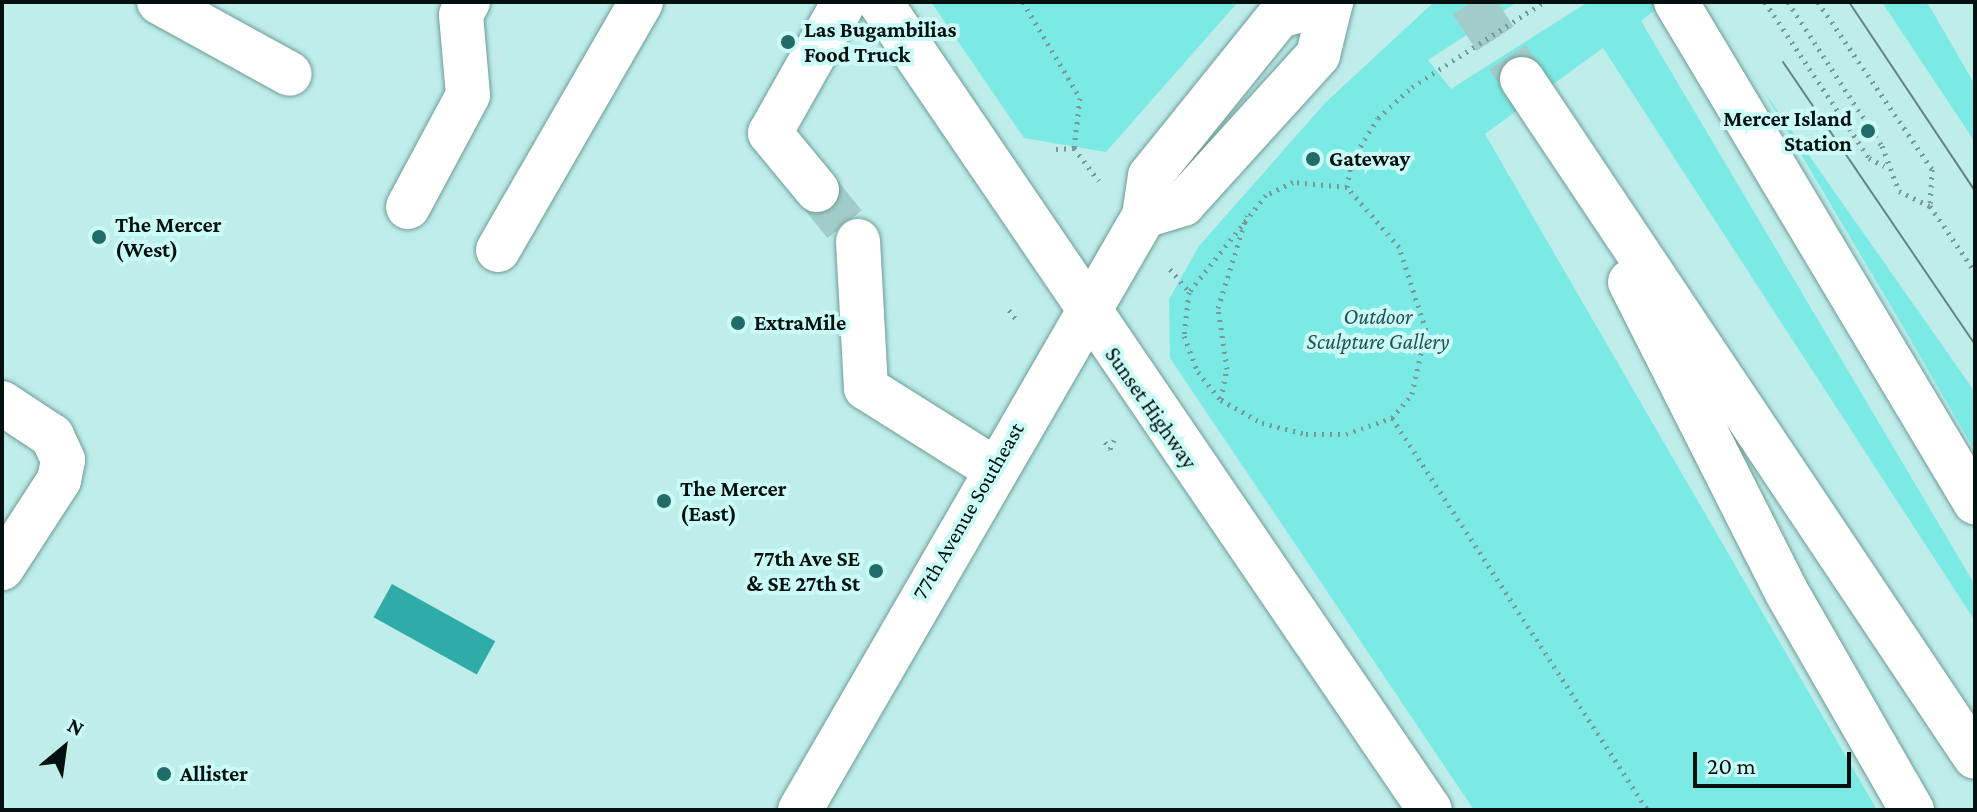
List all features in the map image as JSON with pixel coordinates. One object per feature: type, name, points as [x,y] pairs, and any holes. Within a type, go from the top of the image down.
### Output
[{"type":"main road","points":[[159,2],[290,74]]},
{"type":"main road","points":[[408,207],[468,95],[461,15],[468,2]]},
{"type":"main road","points":[[498,250],[641,2]]},
{"type":"main road","points":[[817,190],[770,133],[844,2]]},
{"type":"main road","name":"Sunset Highway","points":[[880,2],[1084,311],[1430,810]]},
{"type":"main road","name":"77th Avenue Southeast","points":[[800,810],[993,468],[1084,311],[1144,216],[1150,176],[1239,59],[1279,16],[1331,2]]},
{"type":"main road","points":[[1676,2],[1975,502]]},
{"type":"main road","points":[[1912,810],[1786,591],[1531,92],[1975,757]]},
{"type":"main road","points":[[858,241],[866,388],[993,468]]},
{"type":"main road","points":[[2,403],[52,436],[63,460],[59,480],[2,568]]},
{"type":"path","points":[[1023,2],[1080,98],[1074,148],[1079,155]]},
{"type":"path","points":[[1347,187],[1352,160],[1378,118],[1412,87],[1544,2]]},
{"type":"path","points":[[1765,2],[1869,158],[1885,166]]},
{"type":"path","points":[[1788,2],[1882,146],[1885,166],[1899,191],[1930,206],[1975,272]]},
{"type":"path","points":[[1818,2],[1932,169],[1930,206]]},
{"type":"path","points":[[1056,149],[1074,148]]},
{"type":"path","points":[[1293,182],[1347,187],[1399,247],[1426,330],[1412,394],[1392,418],[1346,434],[1306,434],[1262,423],[1221,400],[1184,336],[1189,292],[1249,211],[1293,182]]},
{"type":"path","points":[[1221,400],[1227,369],[1218,308],[1249,211]]},
{"type":"path","points":[[1178,278],[1189,292]]},
{"type":"path","points":[[1009,310],[1016,319]]},
{"type":"path","points":[[1177,341],[1184,336]]},
{"type":"path","points":[[1392,418],[1648,810]]},
{"type":"path","points":[[1105,442],[1110,449],[1114,440]]},
{"type":"green space","points":[[931,2],[1238,2],[1106,152],[1024,138]]},
{"type":"green space","name":"Outdoor Sculpture Gallery","points":[[1434,2],[1517,2],[1428,60],[1451,89],[1588,2],[1665,2],[1641,21],[1975,585],[1975,621],[1603,48],[1485,134],[1877,810],[1474,810],[1170,358],[1169,299],[1199,246],[1325,103]]},
{"type":"green space","points":[[1882,2],[1927,2],[1975,85],[1975,142]]},
{"type":"green space","points":[[1763,90],[1975,392],[1975,451],[1905,330]]},
{"type":"shaded area","points":[[392,584],[495,641],[477,674],[374,617]]},
{"type":"tunnel","points":[[1471,2],[1522,79]]},
{"type":"tunnel","points":[[817,190],[858,241]]},
{"type":"tram line","points":[[1849,2],[1975,191]]},
{"type":"tram line","points":[[1783,62],[1975,344]]},
{"type":"place","name":"Las Bugambilias Food Truck","points":[[788,42]]},
{"type":"place","name":"Mercer Island Station","points":[[1868,131]]},
{"type":"place","name":"Gateway","points":[[1313,159]]},
{"type":"place","name":"The Mercer (West)","points":[[99,237]]},
{"type":"place","name":"ExtraMile","points":[[738,323]]},
{"type":"place","name":"The Mercer (East)","points":[[664,501]]},
{"type":"place","name":"77th Ave SE & SE 27th St","points":[[876,571]]},
{"type":"place","name":"Allister","points":[[164,774]]}]
